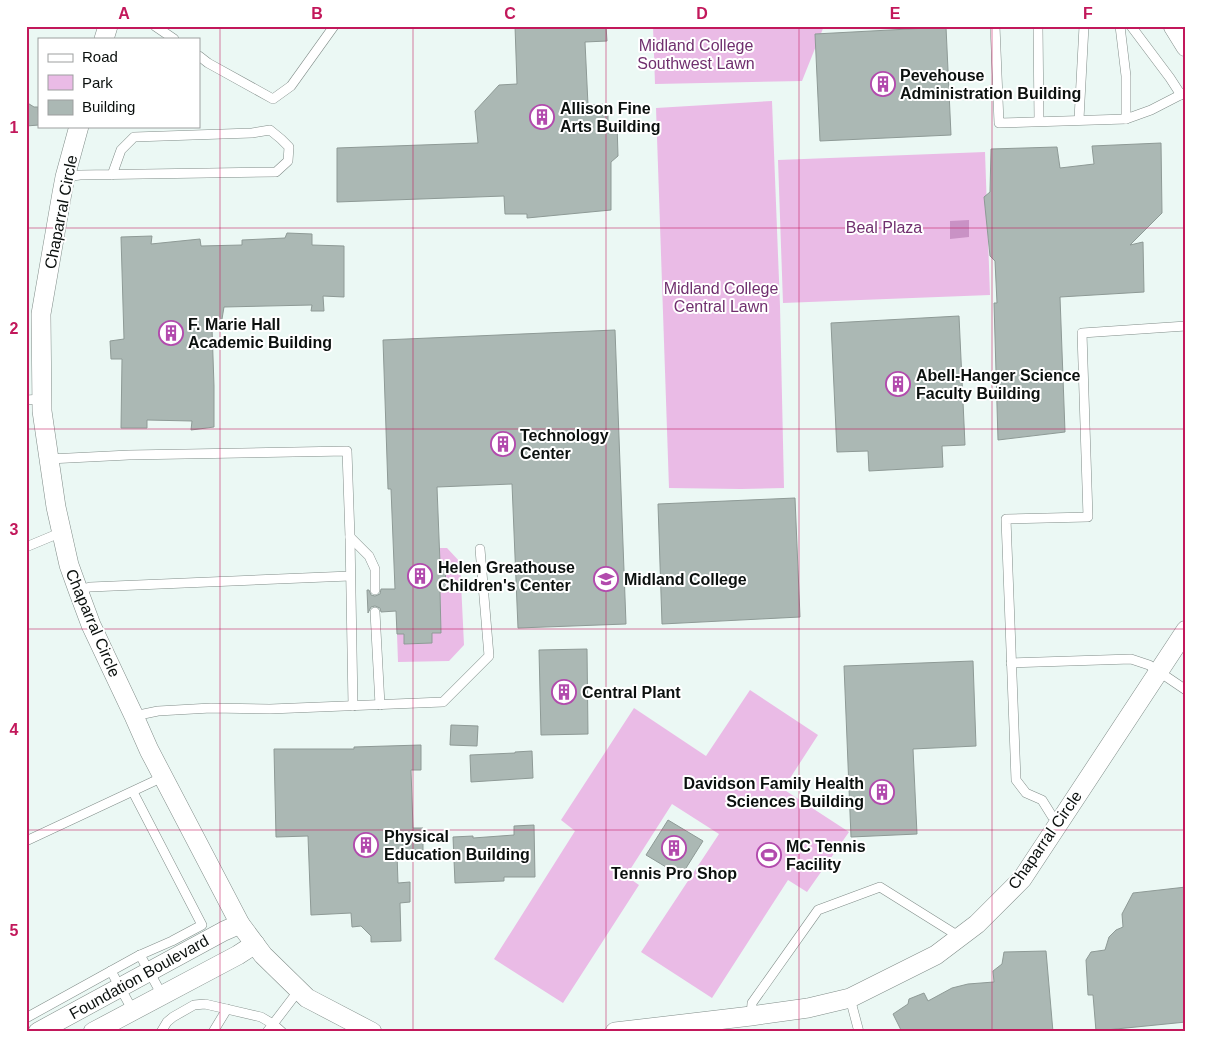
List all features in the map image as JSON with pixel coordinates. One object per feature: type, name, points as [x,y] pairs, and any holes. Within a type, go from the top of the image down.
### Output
[{"type":"street","points":[[104,38],[108,26]]},
{"type":"street","points":[[1172,26],[1186,47]]},
{"type":"street","name":"Chaparral Circle","points":[[78,128],[65,177],[41,314],[34,399],[42,411],[56,507],[69,566],[91,625],[149,750],[225,892],[240,924],[263,955],[307,998],[372,1032]]},
{"type":"street","name":"Chaparral Circle","points":[[616,1032],[808,1008],[850,998],[936,955],[978,924],[1022,879],[1186,630]]},
{"type":"street","name":"Foundation Boulevard","points":[[38,1032],[115,979],[145,963],[240,924]]},
{"type":"street","name":"Foundation Boulevard","points":[[93,1032],[238,955],[255,944]]},
{"type":"lane","points":[[155,26],[173,38]]},
{"type":"lane","points":[[200,57],[273,99],[291,86],[334,26]]},
{"type":"lane","points":[[995,26],[998,123],[1126,119],[1151,110],[1183,94],[1131,26]]},
{"type":"lane","points":[[1038,26],[1039,121]]},
{"type":"lane","points":[[1079,119],[1084,26]]},
{"type":"lane","points":[[1120,26],[1126,76],[1126,119]]},
{"type":"lane","points":[[65,177],[80,175],[112,175],[276,172],[288,161],[289,147],[270,130],[252,133],[134,137],[121,150],[112,175]]},
{"type":"lane","points":[[1060,821],[1052,816],[1042,800],[1026,794],[1016,780],[1006,520],[1088,517],[1082,333],[1186,326]]},
{"type":"lane","points":[[49,459],[128,455],[347,451],[353,706]]},
{"type":"lane","points":[[26,547],[62,532]]},
{"type":"lane","points":[[350,537],[369,556],[375,569],[375,590]]},
{"type":"lane","points":[[134,716],[158,711],[211,708],[270,709],[443,702],[489,656],[480,549]]},
{"type":"lane","points":[[78,590],[90,587],[350,576]]},
{"type":"lane","points":[[376,612],[380,704]]},
{"type":"lane","points":[[1011,663],[1131,659],[1149,666],[1186,690]]},
{"type":"lane","points":[[26,841],[163,777]]},
{"type":"lane","points":[[133,792],[202,925],[172,941],[145,963],[162,995]]},
{"type":"lane","points":[[751,1016],[752,1003],[818,910],[880,887],[960,937]]},
{"type":"lane","points":[[26,1018],[115,979],[133,1011]]},
{"type":"lane","points":[[270,1028],[299,990]]},
{"type":"lane","points":[[850,998],[859,1032]]},
{"type":"lane","points":[[161,1032],[167,1022],[173,1017],[194,1005],[205,1004],[261,1017],[270,1028],[282,1032]]},
{"type":"lane","points":[[213,1032],[227,1009]]},
{"type":"green space","name":"Midland College Southwest Lawn","points":[[653,26],[824,26],[802,81],[655,84]]},
{"type":"green space","name":"Midland College Central Lawn","points":[[772,101],[780,306],[784,488],[669,488],[656,108]]},
{"type":"green space","name":"Beal Plaza","points":[[985,152],[990,295],[783,303],[778,160]]},
{"type":"green space","points":[[439,548],[447,548],[460,562],[464,645],[449,661],[398,662],[397,634],[404,634],[405,644],[432,643],[432,633],[441,632],[440,592],[446,591],[445,562],[440,561]]},
{"type":"green space","name":"MC Tennis Facility","points":[[750,690],[818,735],[783,789],[849,832],[807,892],[788,880],[712,998],[641,952],[719,834],[672,804],[626,876],[639,885],[563,1003],[494,959],[575,831],[561,820],[634,708],[706,756]]},
{"type":"shaded area","points":[[969,220],[969,237],[950,239],[950,221]]},
{"type":"building","name":"Allison Fine Arts Building","points":[[515,26],[606,26],[607,41],[585,42],[588,105],[608,104],[608,123],[617,123],[618,156],[611,162],[611,210],[527,218],[527,214],[505,214],[504,196],[337,202],[337,148],[478,143],[475,111],[499,85],[517,84]]},
{"type":"building","name":"Pevehouse Administration Building","points":[[946,27],[951,135],[820,141],[815,34]]},
{"type":"building","points":[[26,102],[34,107],[38,107],[38,125],[26,126]]},
{"type":"building","points":[[1161,143],[1162,213],[1130,245],[1143,242],[1144,292],[1060,297],[1065,432],[998,440],[994,303],[997,303],[995,261],[990,256],[984,197],[990,192],[991,149],[1057,147],[1060,168],[1094,164],[1092,146]]},
{"type":"building","name":"F. Marie Hall Academic Building","points":[[287,233],[312,234],[312,245],[344,246],[344,297],[323,296],[324,311],[311,311],[312,305],[224,307],[221,325],[212,328],[214,427],[191,430],[192,421],[147,420],[147,428],[121,428],[122,359],[111,359],[110,341],[124,339],[121,237],[152,236],[151,244],[200,239],[201,246],[242,245],[242,240],[285,238]]},
{"type":"building","name":"Abell-Hanger Science Faculty Building","points":[[959,316],[965,445],[942,446],[943,467],[869,471],[868,451],[837,452],[831,323]]},
{"type":"building","name":"Technology Center","points":[[615,330],[626,624],[518,628],[512,484],[437,487],[440,563],[445,563],[446,591],[440,592],[441,633],[432,633],[432,643],[404,644],[404,634],[397,634],[396,611],[381,612],[380,608],[375,606],[371,607],[368,613],[367,590],[369,590],[371,595],[375,596],[380,594],[381,589],[395,589],[391,489],[388,489],[383,340]]},
{"type":"building","points":[[795,498],[800,617],[662,624],[658,504]]},
{"type":"building","name":"Central Plant","points":[[587,649],[588,734],[541,735],[539,650]]},
{"type":"building","name":"Davidson Family Health Sciences Building","points":[[973,661],[976,746],[913,749],[917,834],[851,837],[844,666]]},
{"type":"building","points":[[451,725],[478,726],[477,746],[450,745]]},
{"type":"building","name":"Physical Education Building","points":[[421,745],[421,770],[411,770],[413,828],[423,828],[423,853],[397,854],[398,883],[410,882],[410,902],[400,903],[401,941],[371,942],[371,936],[361,926],[352,927],[351,913],[311,915],[308,836],[276,837],[274,749],[354,749],[354,747]]},
{"type":"building","points":[[532,751],[533,778],[471,782],[470,755]]},
{"type":"building","name":"Tennis Pro Shop","points":[[668,820],[703,841],[681,876],[646,855]]},
{"type":"building","points":[[534,825],[535,877],[504,877],[504,881],[455,883],[453,837],[473,836],[473,838],[514,835],[514,826]]},
{"type":"building","points":[[1186,887],[1186,1022],[1096,1031],[1093,995],[1088,995],[1086,960],[1091,952],[1105,950],[1109,937],[1116,930],[1123,927],[1122,914],[1133,893]]},
{"type":"building","points":[[1046,951],[1053,1032],[902,1032],[893,1014],[908,1004],[909,999],[924,993],[928,1001],[952,988],[968,984],[994,982],[993,971],[1002,964],[1004,952]]},
{"type":"place","name":"Pevehouse Administration Building","points":[[883,84]]},
{"type":"place","name":"Allison Fine Arts Building","points":[[542,117]]},
{"type":"place","name":"F. Marie Hall Academic Building","points":[[171,333]]},
{"type":"place","name":"Abell-Hanger Science Faculty Building","points":[[898,384]]},
{"type":"place","name":"Technology Center","points":[[503,444]]},
{"type":"place","name":"Helen Greathouse Children's Center","points":[[420,576]]},
{"type":"place","name":"Midland College","points":[[606,579]]},
{"type":"place","name":"Central Plant","points":[[564,692]]},
{"type":"place","name":"Davidson Family Health Sciences Building","points":[[882,792]]},
{"type":"place","name":"Physical Education Building","points":[[366,845]]},
{"type":"place","name":"Tennis Pro Shop","points":[[674,848]]},
{"type":"place","name":"MC Tennis Facility","points":[[769,855]]}]
